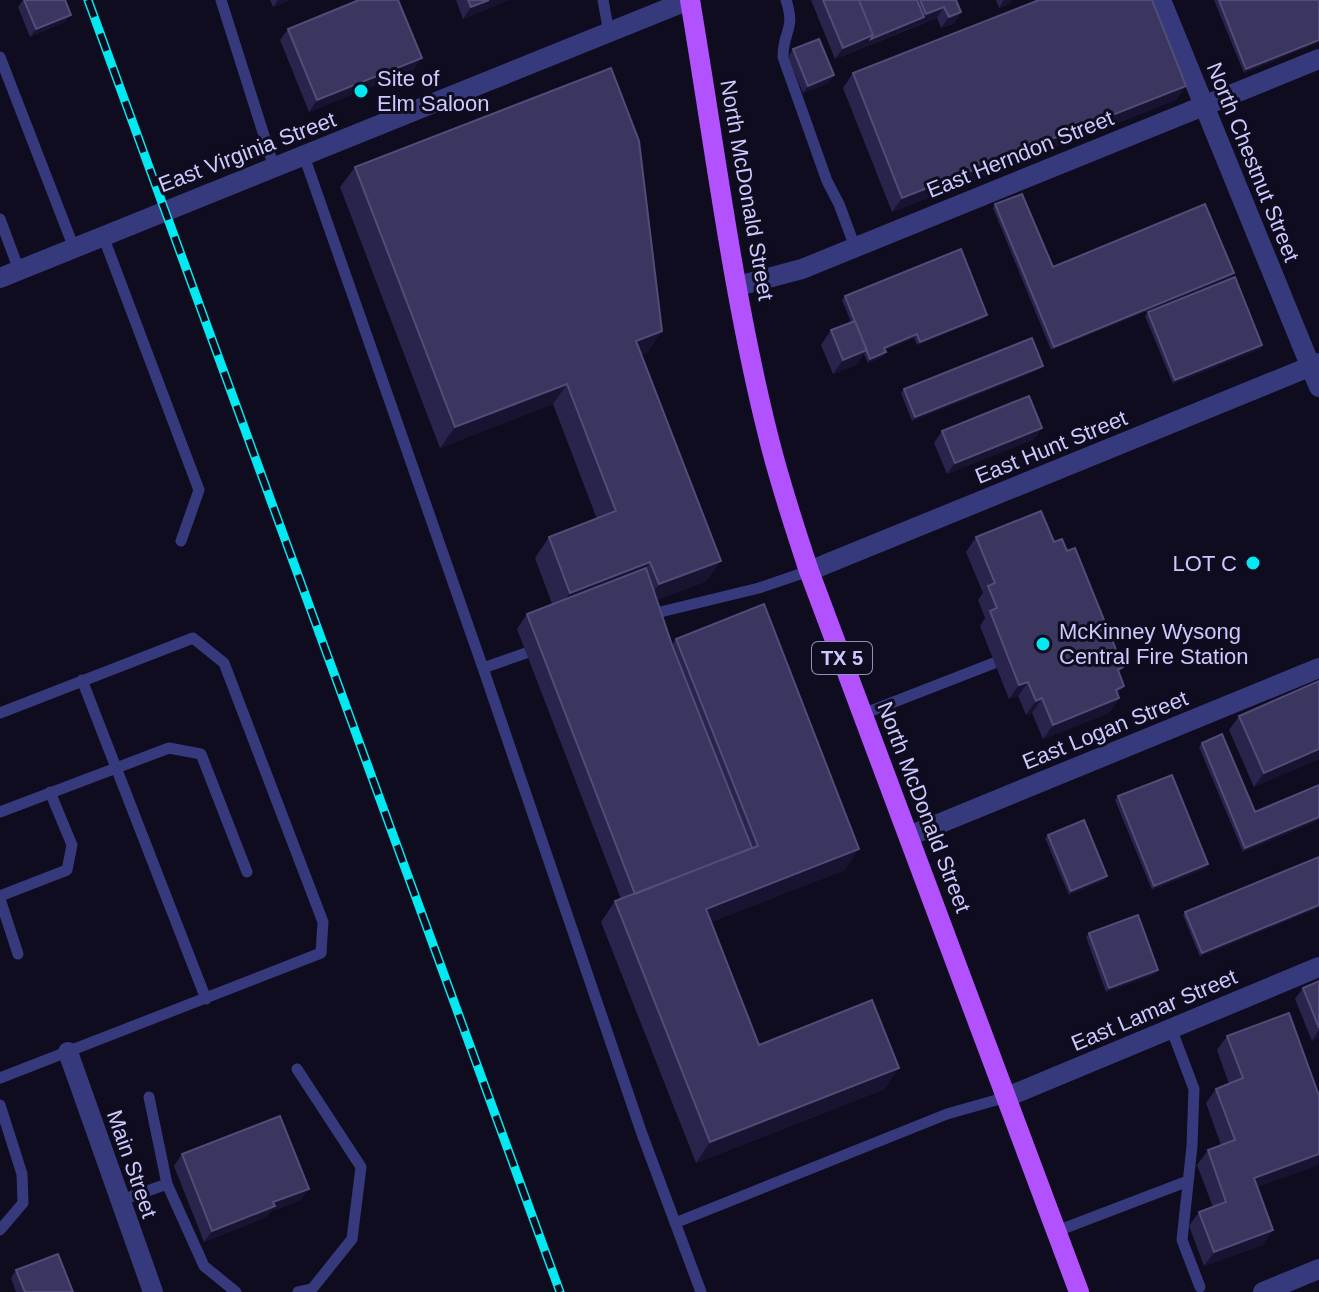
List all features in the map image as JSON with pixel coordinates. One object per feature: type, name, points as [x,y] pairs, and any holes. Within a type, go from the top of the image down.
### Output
[{"type":"main road","name":"North McDonald Street","points":[[690,0],[738,286],[770,441],[809,571],[1079,1292]]},
{"type":"street","name":"East Virginia Street","points":[[10,274],[690,0]]},
{"type":"street","name":"North Chestnut Street","points":[[1161,0],[1203,106],[1315,365],[1319,387]]},
{"type":"street","name":"East Herndon Street","points":[[738,286],[785,275],[1319,59]]},
{"type":"street","name":"East Hunt Street","points":[[809,571],[1315,365]]},
{"type":"street","name":"East Logan Street","points":[[909,836],[1319,668]]},
{"type":"street","name":"East Lamar Street","points":[[1007,1097],[1319,967]]},
{"type":"street","name":"Main Street","points":[[68,1052],[153,1292]]},
{"type":"street","points":[[1263,1292],[1319,1269]]},
{"type":"lane","points":[[221,0],[274,167]]},
{"type":"lane","points":[[603,0],[609,33]]},
{"type":"lane","points":[[786,0],[792,18],[783,44],[783,57],[827,181],[855,247]]},
{"type":"lane","points":[[0,57],[74,248]]},
{"type":"lane","points":[[304,156],[701,1292]]},
{"type":"lane","points":[[0,219],[10,274]]},
{"type":"lane","points":[[103,236],[199,490],[181,541]]},
{"type":"lane","points":[[648,615],[759,588],[809,571]]},
{"type":"lane","points":[[0,713],[193,638],[224,663],[323,922],[321,953],[0,1078]]},
{"type":"lane","points":[[483,668],[526,653]]},
{"type":"lane","points":[[863,714],[994,663]]},
{"type":"lane","points":[[82,680],[206,999]]},
{"type":"lane","points":[[0,812],[169,748],[201,754],[247,872]]},
{"type":"lane","points":[[18,954],[0,898],[67,870],[72,845],[50,792]]},
{"type":"lane","points":[[1171,1028],[1194,1089],[1192,1146],[1182,1240],[1200,1287]]},
{"type":"lane","points":[[297,1069],[361,1167],[352,1239],[312,1289],[298,1292]]},
{"type":"lane","points":[[149,1097],[167,1184],[204,1266],[236,1292]]},
{"type":"lane","points":[[675,1223],[947,1114],[1007,1097]]},
{"type":"lane","points":[[0,1105],[22,1174],[23,1203],[0,1230]]},
{"type":"lane","points":[[1057,1231],[1188,1181]]},
{"type":"lane","points":[[119,1201],[167,1184]]},
{"type":"building","points":[[24,0],[65,0],[71,15],[36,29]]},
{"type":"building","points":[[359,0],[398,0],[422,58],[317,100],[288,29]]},
{"type":"building","points":[[468,0],[489,0],[471,7]]},
{"type":"building","points":[[823,0],[859,0],[873,35],[843,48]]},
{"type":"building","points":[[859,0],[917,0],[924,17],[871,39],[873,35]]},
{"type":"building","points":[[920,0],[956,0],[961,12],[949,17],[944,7],[926,14]]},
{"type":"building","points":[[1039,0],[1152,0],[1186,86],[902,198],[853,73]]},
{"type":"building","points":[[1219,0],[1319,0],[1319,40],[1246,69]]},
{"type":"building","points":[[819,39],[834,75],[808,86],[793,49]]},
{"type":"building","points":[[611,68],[639,141],[662,331],[636,341],[721,561],[659,584],[650,562],[570,593],[549,537],[616,511],[567,384],[455,427],[355,167]]},
{"type":"building","points":[[1022,194],[1053,267],[1205,204],[1234,273],[1054,347],[995,204]]},
{"type":"building","points":[[961,249],[987,315],[920,342],[917,334],[884,348],[886,352],[870,359],[845,296]]},
{"type":"building","points":[[1235,277],[1262,345],[1175,380],[1148,312]]},
{"type":"building","points":[[855,321],[867,350],[843,360],[831,330]]},
{"type":"building","points":[[1032,338],[1043,366],[915,417],[904,389]]},
{"type":"building","points":[[1029,396],[1042,428],[955,463],[942,431]]},
{"type":"building","name":"McKinney Wysong Central Fire Station","points":[[1041,511],[1054,542],[1062,539],[1067,551],[1075,548],[1123,667],[1118,670],[1124,686],[1116,690],[1119,698],[1053,725],[1042,698],[1036,701],[1028,682],[1019,685],[990,611],[997,608],[988,586],[995,583],[976,537]]},
{"type":"building","points":[[646,568],[672,645],[752,848],[635,894],[527,614]]},
{"type":"building","points":[[764,604],[859,849],[706,909],[759,1045],[872,1000],[899,1068],[710,1142],[615,901],[758,846],[676,639]]},
{"type":"building","points":[[1319,681],[1319,749],[1264,773],[1239,716]]},
{"type":"building","points":[[1222,734],[1255,812],[1319,785],[1319,817],[1245,848],[1202,743]]},
{"type":"building","points":[[1172,775],[1208,864],[1154,886],[1118,796]]},
{"type":"building","points":[[1084,820],[1107,876],[1071,891],[1048,835]]},
{"type":"building","points":[[1319,857],[1319,905],[1202,953],[1185,912]]},
{"type":"building","points":[[1138,915],[1158,970],[1109,988],[1089,933]]},
{"type":"building","points":[[1319,981],[1319,1028],[1303,988]]},
{"type":"building","points":[[1289,1013],[1319,1096],[1319,1154],[1254,1178],[1273,1230],[1214,1252],[1199,1212],[1226,1202],[1208,1150],[1235,1140],[1216,1089],[1243,1078],[1227,1036]]},
{"type":"building","points":[[280,1116],[309,1189],[212,1231],[182,1154]]},
{"type":"building","points":[[58,1254],[73,1292],[25,1292],[16,1270]]},
{"type":"railway","points":[[88,0],[560,1292]]},
{"type":"place","name":"Site of Elm Saloon","points":[[361,91]]},
{"type":"place","name":"LOT C","points":[[1253,563]]},
{"type":"place","name":"McKinney Wysong Central Fire Station","points":[[1043,644]]}]
